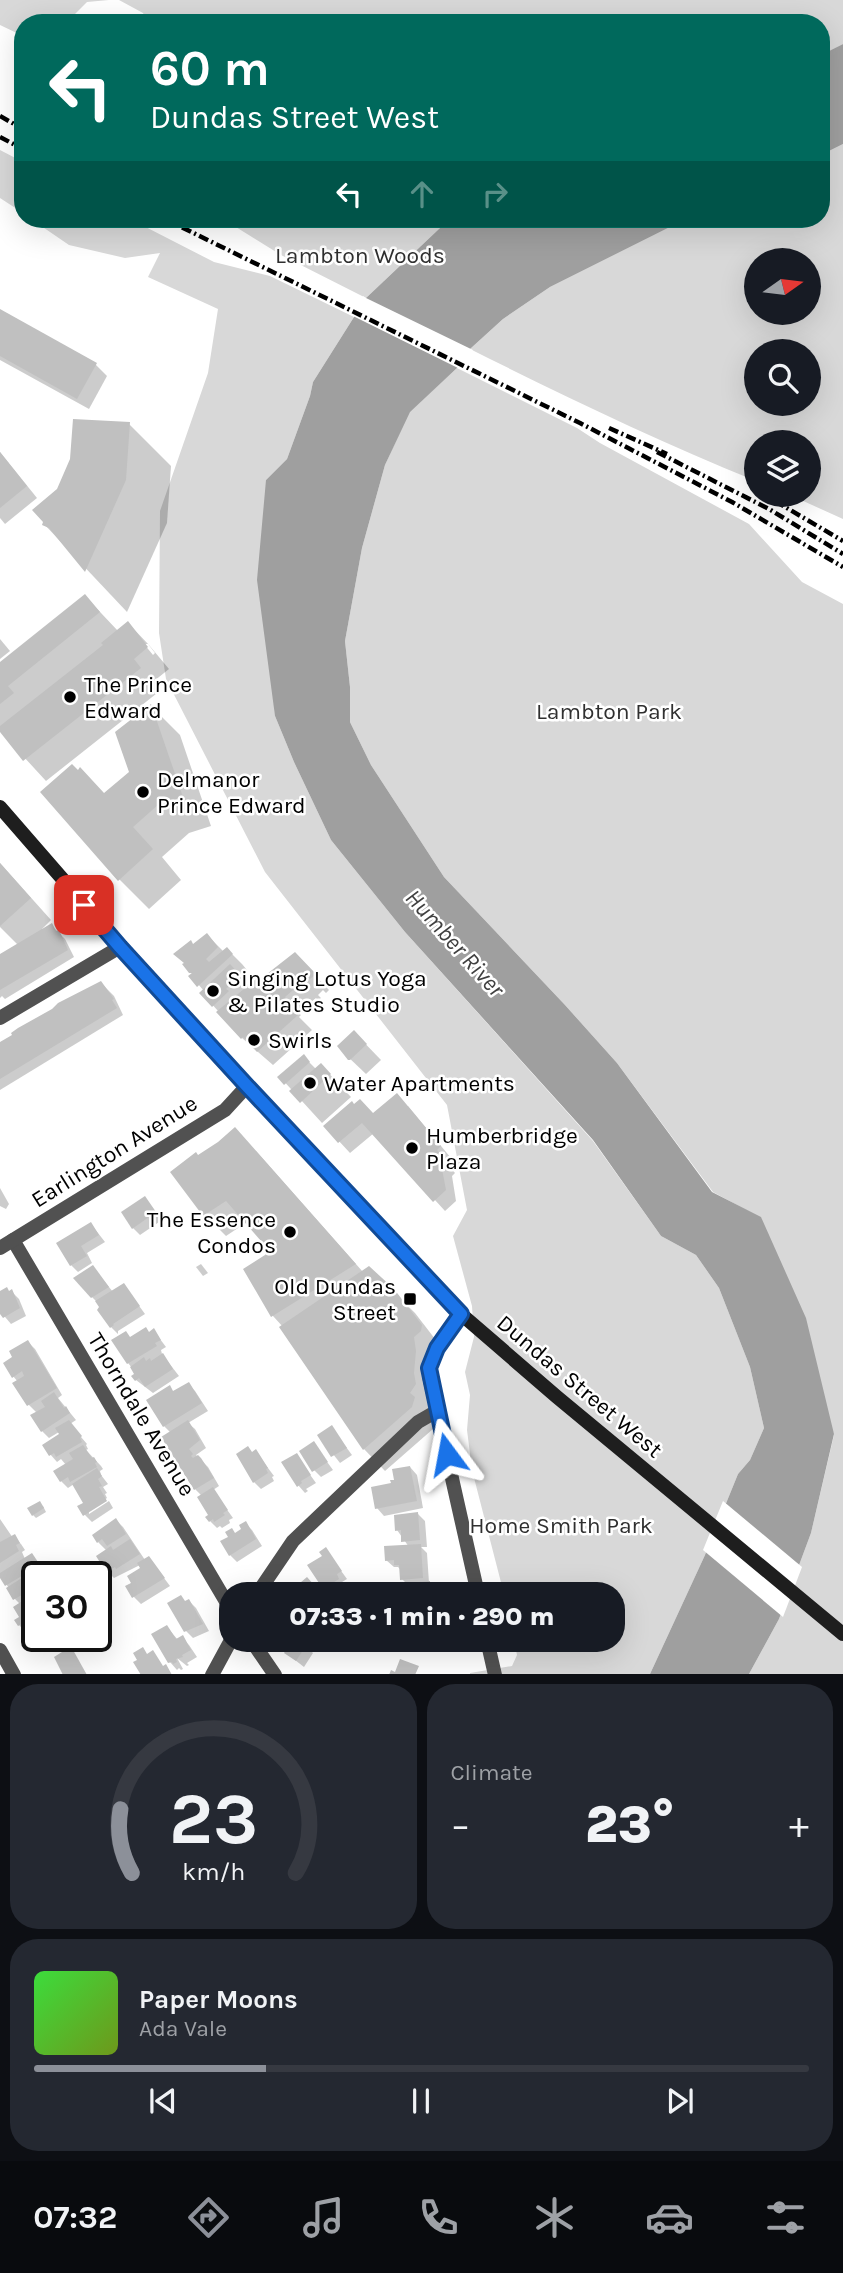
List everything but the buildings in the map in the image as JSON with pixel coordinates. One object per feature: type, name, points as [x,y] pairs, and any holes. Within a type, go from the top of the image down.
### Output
[{"type":"main road","name":"Dundas Street West","points":[[0,807],[120,947],[461,1314],[843,1634]]},
{"type":"street","points":[[0,1018],[120,947]]},
{"type":"street","name":"Earlington Avenue","points":[[6,1244],[225,1110],[247,1086]]},
{"type":"street","name":"Thorndale Avenue","points":[[6,1244],[219,1590]]},
{"type":"street","points":[[461,1314],[437,1348],[429,1368],[475,1582]]},
{"type":"street","points":[[265,1582],[293,1541],[418,1422],[437,1411]]},
{"type":"street","points":[[0,1652],[14,1674]]},
{"type":"street","points":[[213,1674],[224,1652]]},
{"type":"street","points":[[259,1652],[274,1674]]},
{"type":"street","points":[[490,1652],[495,1674]]},
{"type":"green space","points":[[0,0],[109,0],[87,2],[75,14],[14,14],[14,32],[0,25]]},
{"type":"green space","points":[[119,0],[843,0],[843,44],[830,50],[830,14],[143,13]]},
{"type":"green space","points":[[843,144],[843,519],[816,507],[821,507],[821,430],[744,430],[744,476],[612,418],[470,349],[503,319],[550,287],[668,228],[830,228],[830,150]]},
{"type":"green space","points":[[0,150],[14,157],[14,207],[0,198]]},
{"type":"green space","name":"Home Smith Park","points":[[44,228],[148,228],[214,262],[270,276],[354,317],[313,382],[287,459],[266,480],[275,716],[331,840],[405,932],[593,1141],[661,1236],[696,1255],[719,1288],[750,1367],[764,1428],[750,1460],[738,1474],[705,1555],[650,1674],[470,1674],[512,1666],[516,1652],[625,1652],[625,1582],[501,1582],[472,1470],[467,1430],[470,1395],[465,1372],[474,1337],[472,1306],[453,1236],[467,1210],[447,1105],[265,872],[166,679],[159,633],[160,511],[208,373],[218,309],[148,277],[160,253],[125,258],[69,245]]},
{"type":"green space","name":"Lambton Woods","points":[[238,228],[440,228],[366,298],[281,255]]},
{"type":"green space","name":"Lambton Park","points":[[457,368],[577,428],[749,524],[802,582],[843,604],[843,1674],[749,1674],[779,1619],[811,1533],[834,1435],[761,1218],[713,1192],[617,1063],[444,877],[371,765],[350,722],[350,687],[345,641],[362,548],[385,465],[409,412]]},
{"type":"water","points":[[843,44],[843,144],[830,150],[830,50]]},
{"type":"water","name":"Humber River","points":[[440,228],[668,228],[550,287],[503,319],[470,349],[457,368],[410,412],[385,465],[362,548],[345,641],[350,687],[350,722],[371,765],[444,877],[617,1063],[712,1192],[761,1217],[806,1318],[834,1434],[811,1533],[779,1619],[749,1674],[650,1674],[705,1555],[738,1474],[750,1460],[764,1428],[750,1367],[719,1288],[696,1255],[661,1236],[593,1140],[405,932],[331,840],[275,716],[257,580],[266,480],[287,459],[313,382],[366,298]]},
{"type":"pier","points":[[363,296],[473,350],[460,369],[351,315]]},
{"type":"pier","points":[[723,1501],[802,1567],[783,1617],[703,1550]]},
{"type":"railway","points":[[0,116],[14,124]]},
{"type":"railway","points":[[0,137],[14,144]]},
{"type":"railway","points":[[183,228],[580,423],[732,502],[843,567]]},
{"type":"railway","points":[[609,428],[667,454]]},
{"type":"railway","points":[[657,452],[769,509],[843,554]]},
{"type":"railway","points":[[785,507],[843,541]]},
{"type":"place","name":"The Prince Edward","points":[[70,697]]},
{"type":"place","name":"Delmanor Prince Edward","points":[[143,792]]},
{"type":"place","name":"Singing Lotus Yoga & Pilates Studio","points":[[213,991]]},
{"type":"place","name":"Swirls","points":[[254,1040]]},
{"type":"place","name":"Water Apartments","points":[[310,1083]]},
{"type":"place","name":"Humberbridge Plaza","points":[[412,1148]]},
{"type":"place","name":"The Essence Condos","points":[[290,1232]]},
{"type":"place","name":"Old Dundas Street","points":[[410,1299]]},
{"type":"route","points":[[84,905],[247,1086],[461,1314],[437,1348],[429,1368],[447,1454]]}]
